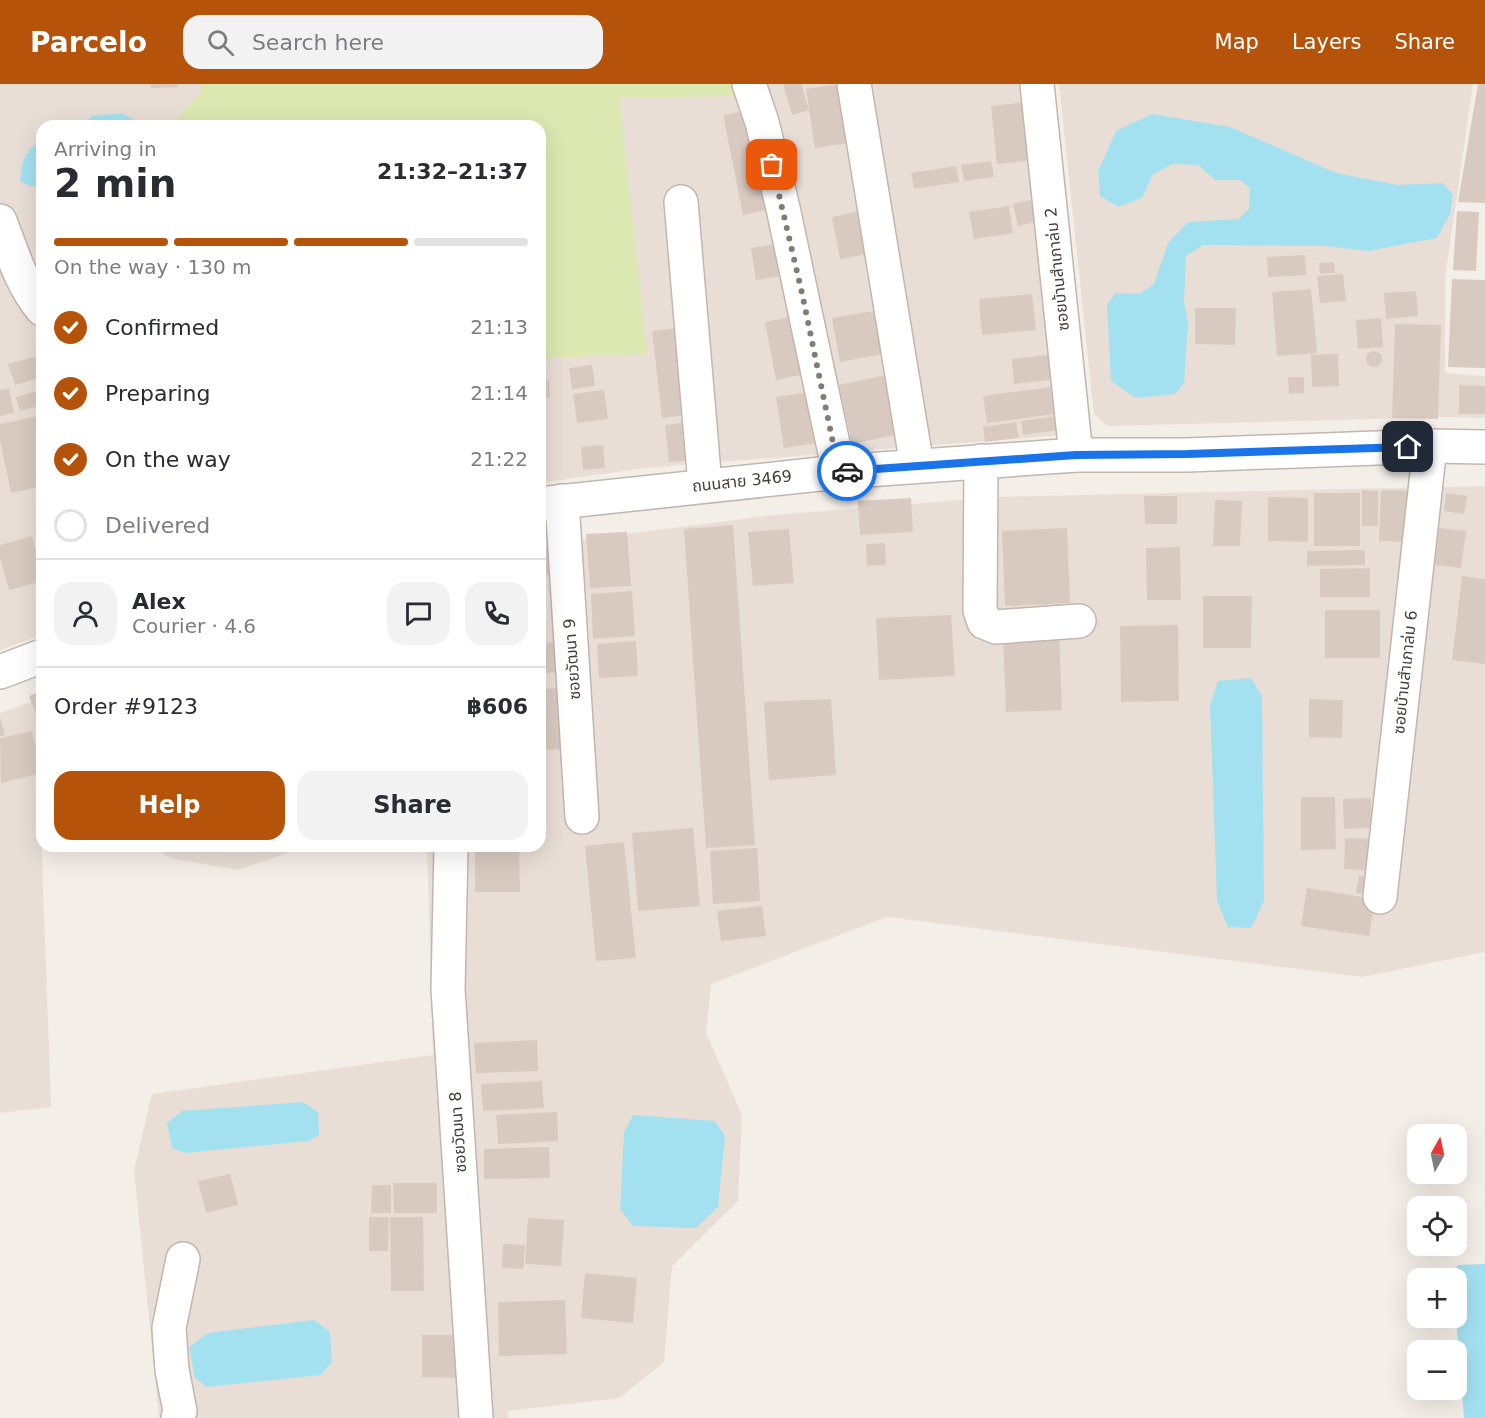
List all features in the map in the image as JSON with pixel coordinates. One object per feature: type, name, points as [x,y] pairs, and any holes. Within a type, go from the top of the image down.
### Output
[{"type":"street","points":[[749,84],[762,122],[783,208],[839,472]]},
{"type":"street","points":[[854,84],[916,466]]},
{"type":"street","name":"ซอยบ้านสำเภาล่ม 2","points":[[1037,84],[1076,455]]},
{"type":"street","points":[[681,202],[705,485]]},
{"type":"street","points":[[0,221],[19,271],[36,302]]},
{"type":"street","name":"ถนนสาย 3469","points":[[551,503],[839,472],[1076,455],[1187,454],[1430,446],[1485,447]]},
{"type":"street","name":"ซอยบ้านสำเภาล่ม 6","points":[[1380,897],[1430,446]]},
{"type":"street","points":[[981,461],[980,610],[984,622],[996,627],[1079,621]]},
{"type":"street","name":"ซอยวัฒนา 9","points":[[551,503],[582,817]]},
{"type":"street","points":[[0,672],[36,658]]},
{"type":"street","name":"ซอยวัฒนา 8","points":[[451,852],[448,989],[476,1418]]},
{"type":"street","points":[[178,1418],[180,1411],[172,1370],[169,1328],[183,1259]]},
{"type":"shaded area","points":[[0,84],[1032,84],[1064,435],[644,468],[546,482],[546,120],[36,120],[36,637],[0,650]]},
{"type":"shaded area","points":[[1059,84],[1473,84],[1445,278],[1445,373],[1485,376],[1485,418],[1107,426],[1094,414]]},
{"type":"shaded area","points":[[1485,486],[1485,952],[1362,977],[887,917],[711,984],[706,1033],[742,1115],[738,1201],[672,1266],[664,1362],[619,1398],[508,1411],[508,1418],[159,1418],[134,1170],[152,1094],[433,1055],[427,852],[546,852],[546,544],[774,515],[999,497]]},
{"type":"shaded area","points":[[36,700],[36,852],[42,852],[51,1107],[0,1113],[0,713]]},
{"type":"shaded area","points":[[160,852],[290,852],[238,870],[170,858]]},
{"type":"green space","points":[[201,84],[738,84],[742,96],[619,98],[647,354],[546,358],[546,120],[175,120],[201,92]]},
{"type":"water","points":[[121,113],[135,120],[88,120],[93,116]]},
{"type":"water","points":[[1152,114],[1230,127],[1336,173],[1398,185],[1443,183],[1453,195],[1450,214],[1437,238],[1368,251],[1326,246],[1203,245],[1186,256],[1184,300],[1188,324],[1184,383],[1175,394],[1136,398],[1111,381],[1107,305],[1115,293],[1139,294],[1154,284],[1168,243],[1188,222],[1238,219],[1249,209],[1250,188],[1240,180],[1215,180],[1198,165],[1173,164],[1153,174],[1142,198],[1118,207],[1100,196],[1098,171],[1116,131]]},
{"type":"water","points":[[36,144],[36,186],[20,181],[23,163]]},
{"type":"water","points":[[1251,678],[1262,696],[1264,901],[1251,928],[1228,927],[1217,901],[1210,705],[1218,681]]},
{"type":"water","points":[[303,1102],[318,1112],[319,1135],[308,1141],[185,1153],[172,1148],[167,1123],[182,1111]]},
{"type":"water","points":[[633,1115],[715,1121],[725,1136],[718,1207],[696,1228],[633,1226],[620,1209],[624,1133]]},
{"type":"water","points":[[1485,1264],[1485,1418],[1464,1418],[1463,1400],[1467,1400],[1467,1340],[1458,1340],[1457,1328],[1467,1328],[1467,1268],[1456,1268],[1458,1265]]},
{"type":"water","points":[[314,1320],[330,1332],[332,1362],[321,1375],[207,1387],[195,1378],[189,1347],[208,1333]]},
{"type":"building","points":[[150,84],[178,84],[178,87],[151,88]]},
{"type":"building","points":[[783,84],[801,84],[809,110],[792,115]]},
{"type":"building","points":[[841,84],[855,142],[815,148],[806,89]]},
{"type":"building","points":[[1478,84],[1485,84],[1485,203],[1458,202]]},
{"type":"building","points":[[1027,102],[1034,160],[997,164],[991,106]]},
{"type":"building","points":[[751,110],[772,209],[743,215],[723,115]]},
{"type":"building","points":[[991,161],[994,177],[964,181],[961,165]]},
{"type":"building","points":[[956,166],[959,182],[914,189],[911,173]]},
{"type":"building","points":[[1031,200],[1035,222],[1018,226],[1013,204]]},
{"type":"building","points":[[1009,206],[1013,233],[974,239],[969,212]]},
{"type":"building","points":[[864,210],[873,253],[840,259],[832,217]]},
{"type":"building","points":[[1457,211],[1479,212],[1476,271],[1453,270]]},
{"type":"building","points":[[782,243],[788,275],[756,280],[751,248]]},
{"type":"building","points":[[1305,255],[1306,275],[1268,277],[1267,257]]},
{"type":"building","points":[[1334,262],[1335,273],[1320,274],[1319,263]]},
{"type":"building","points":[[1343,274],[1346,301],[1320,303],[1317,276]]},
{"type":"building","points":[[1452,279],[1485,280],[1485,368],[1448,367]]},
{"type":"building","points":[[1311,289],[1317,353],[1277,356],[1272,292]]},
{"type":"building","points":[[1416,291],[1418,316],[1386,319],[1384,293]]},
{"type":"building","points":[[1032,294],[1036,330],[982,335],[979,299]]},
{"type":"building","points":[[1195,308],[1236,308],[1235,345],[1195,344]]},
{"type":"building","points":[[880,310],[888,353],[840,362],[832,318]]},
{"type":"building","points":[[800,315],[811,373],[776,380],[765,322]]},
{"type":"building","points":[[1381,318],[1383,347],[1358,349],[1356,320]]},
{"type":"building","points":[[1395,324],[1441,325],[1438,419],[1392,418]]},
{"type":"building","points":[[685,327],[696,414],[662,418],[652,331]]},
{"type":"building","points":[[1374,351],[1382,359],[1374,367],[1366,359]]},
{"type":"building","points":[[1338,354],[1339,386],[1312,387],[1311,355]]},
{"type":"building","points":[[1048,355],[1051,380],[1014,384],[1012,359]]},
{"type":"building","points":[[36,357],[36,379],[15,385],[8,364]]},
{"type":"building","points":[[592,365],[595,386],[572,389],[569,368]]},
{"type":"building","points":[[892,374],[904,433],[852,444],[839,385]]},
{"type":"building","points":[[1288,377],[1304,377],[1304,393],[1289,394]]},
{"type":"building","points":[[546,380],[549,380],[550,398],[546,398]]},
{"type":"building","points":[[1459,385],[1485,386],[1485,414],[1459,414]]},
{"type":"building","points":[[1051,387],[1055,414],[987,423],[983,396]]},
{"type":"building","points":[[9,388],[14,413],[0,416],[0,390]]},
{"type":"building","points":[[604,390],[608,419],[577,423],[573,394]]},
{"type":"building","points":[[815,391],[823,442],[784,448],[776,397]]},
{"type":"building","points":[[36,392],[36,407],[20,411],[16,397]]},
{"type":"building","points":[[36,416],[36,487],[11,493],[0,440],[0,424]]},
{"type":"building","points":[[1056,416],[1058,430],[1023,435],[1021,421]]},
{"type":"building","points":[[696,421],[701,459],[669,462],[665,425]]},
{"type":"building","points":[[1016,422],[1019,438],[985,442],[983,427]]},
{"type":"building","points":[[603,445],[605,468],[583,470],[581,447]]},
{"type":"building","points":[[1362,490],[1378,491],[1378,526],[1362,526]]},
{"type":"building","points":[[1381,490],[1415,491],[1413,542],[1379,541]]},
{"type":"building","points":[[1314,493],[1360,493],[1360,546],[1314,546]]},
{"type":"building","points":[[1446,493],[1467,496],[1464,514],[1444,511]]},
{"type":"building","points":[[1144,496],[1177,496],[1177,524],[1145,524]]},
{"type":"building","points":[[1268,497],[1308,498],[1308,542],[1268,541]]},
{"type":"building","points":[[911,498],[913,532],[860,535],[858,501]]},
{"type":"building","points":[[1215,500],[1242,501],[1240,546],[1213,546]]},
{"type":"building","points":[[733,525],[755,845],[706,848],[684,529]]},
{"type":"building","points":[[1067,528],[1070,603],[1005,606],[1002,531]]},
{"type":"building","points":[[1439,528],[1466,531],[1461,568],[1435,565]]},
{"type":"building","points":[[789,529],[794,583],[753,586],[748,532]]},
{"type":"building","points":[[627,532],[631,586],[590,588],[586,534]]},
{"type":"building","points":[[32,536],[36,551],[36,583],[9,590],[0,558],[0,545]]},
{"type":"building","points":[[885,543],[886,565],[867,566],[866,544]]},
{"type":"building","points":[[564,545],[565,574],[546,575],[546,546]]},
{"type":"building","points":[[1180,547],[1181,600],[1147,600],[1146,548]]},
{"type":"building","points":[[1365,550],[1365,565],[1307,566],[1307,551]]},
{"type":"building","points":[[1370,568],[1370,597],[1320,597],[1320,569]]},
{"type":"building","points":[[1462,576],[1485,579],[1485,664],[1452,660]]},
{"type":"building","points":[[632,591],[635,636],[593,639],[591,594]]},
{"type":"building","points":[[1203,596],[1252,596],[1251,648],[1203,648]]},
{"type":"building","points":[[1325,610],[1380,610],[1380,658],[1325,658]]},
{"type":"building","points":[[951,615],[955,676],[879,680],[876,618]]},
{"type":"building","points":[[1178,625],[1179,701],[1121,702],[1120,626]]},
{"type":"building","points":[[1059,633],[1062,710],[1006,712],[1003,636]]},
{"type":"building","points":[[636,641],[638,676],[599,678],[597,644]]},
{"type":"building","points":[[569,642],[571,672],[546,673],[546,643]]},
{"type":"building","points":[[572,688],[575,749],[546,750],[546,689]]},
{"type":"building","points":[[36,693],[36,712],[35,712],[29,696]]},
{"type":"building","points":[[831,699],[836,775],[769,780],[764,702]]},
{"type":"building","points":[[1309,699],[1343,700],[1342,738],[1309,737]]},
{"type":"building","points":[[0,718],[5,735],[0,736]]},
{"type":"building","points":[[32,731],[36,748],[36,774],[1,783],[0,738]]},
{"type":"building","points":[[1301,797],[1335,797],[1336,849],[1301,850]]},
{"type":"building","points":[[1371,798],[1372,828],[1344,829],[1343,799]]},
{"type":"building","points":[[693,828],[700,906],[638,911],[632,833]]},
{"type":"building","points":[[1345,838],[1379,839],[1377,871],[1344,869]]},
{"type":"building","points":[[624,842],[636,958],[596,961],[585,846]]},
{"type":"building","points":[[757,848],[760,901],[713,904],[710,851]]},
{"type":"building","points":[[475,852],[519,852],[520,892],[475,892]]},
{"type":"building","points":[[1359,876],[1377,879],[1374,895],[1356,893]]},
{"type":"building","points":[[1307,888],[1375,899],[1369,936],[1301,926]]},
{"type":"building","points":[[762,906],[766,936],[721,941],[717,911]]},
{"type":"building","points":[[537,1040],[538,1071],[476,1073],[474,1043]]},
{"type":"building","points":[[542,1081],[544,1108],[483,1111],[481,1084]]},
{"type":"building","points":[[557,1112],[558,1141],[498,1144],[496,1115]]},
{"type":"building","points":[[549,1147],[550,1178],[484,1179],[484,1149]]},
{"type":"building","points":[[230,1174],[238,1205],[206,1213],[198,1181]]},
{"type":"building","points":[[393,1183],[437,1183],[437,1213],[394,1213]]},
{"type":"building","points":[[372,1185],[391,1185],[391,1213],[371,1213]]},
{"type":"building","points":[[369,1217],[389,1217],[388,1251],[369,1251]]},
{"type":"building","points":[[390,1217],[423,1217],[424,1291],[391,1291]]},
{"type":"building","points":[[528,1218],[564,1220],[561,1266],[525,1264]]},
{"type":"building","points":[[503,1244],[525,1245],[523,1269],[502,1268]]},
{"type":"building","points":[[585,1273],[637,1278],[633,1323],[581,1318]]},
{"type":"building","points":[[565,1300],[567,1354],[499,1356],[498,1302]]},
{"type":"building","points":[[422,1335],[467,1335],[467,1378],[422,1377]]},
{"type":"way so far","points":[[772,165],[802,293],[839,472],[847,471]]},
{"type":"route","points":[[847,471],[1076,455],[1408,447]]}]
